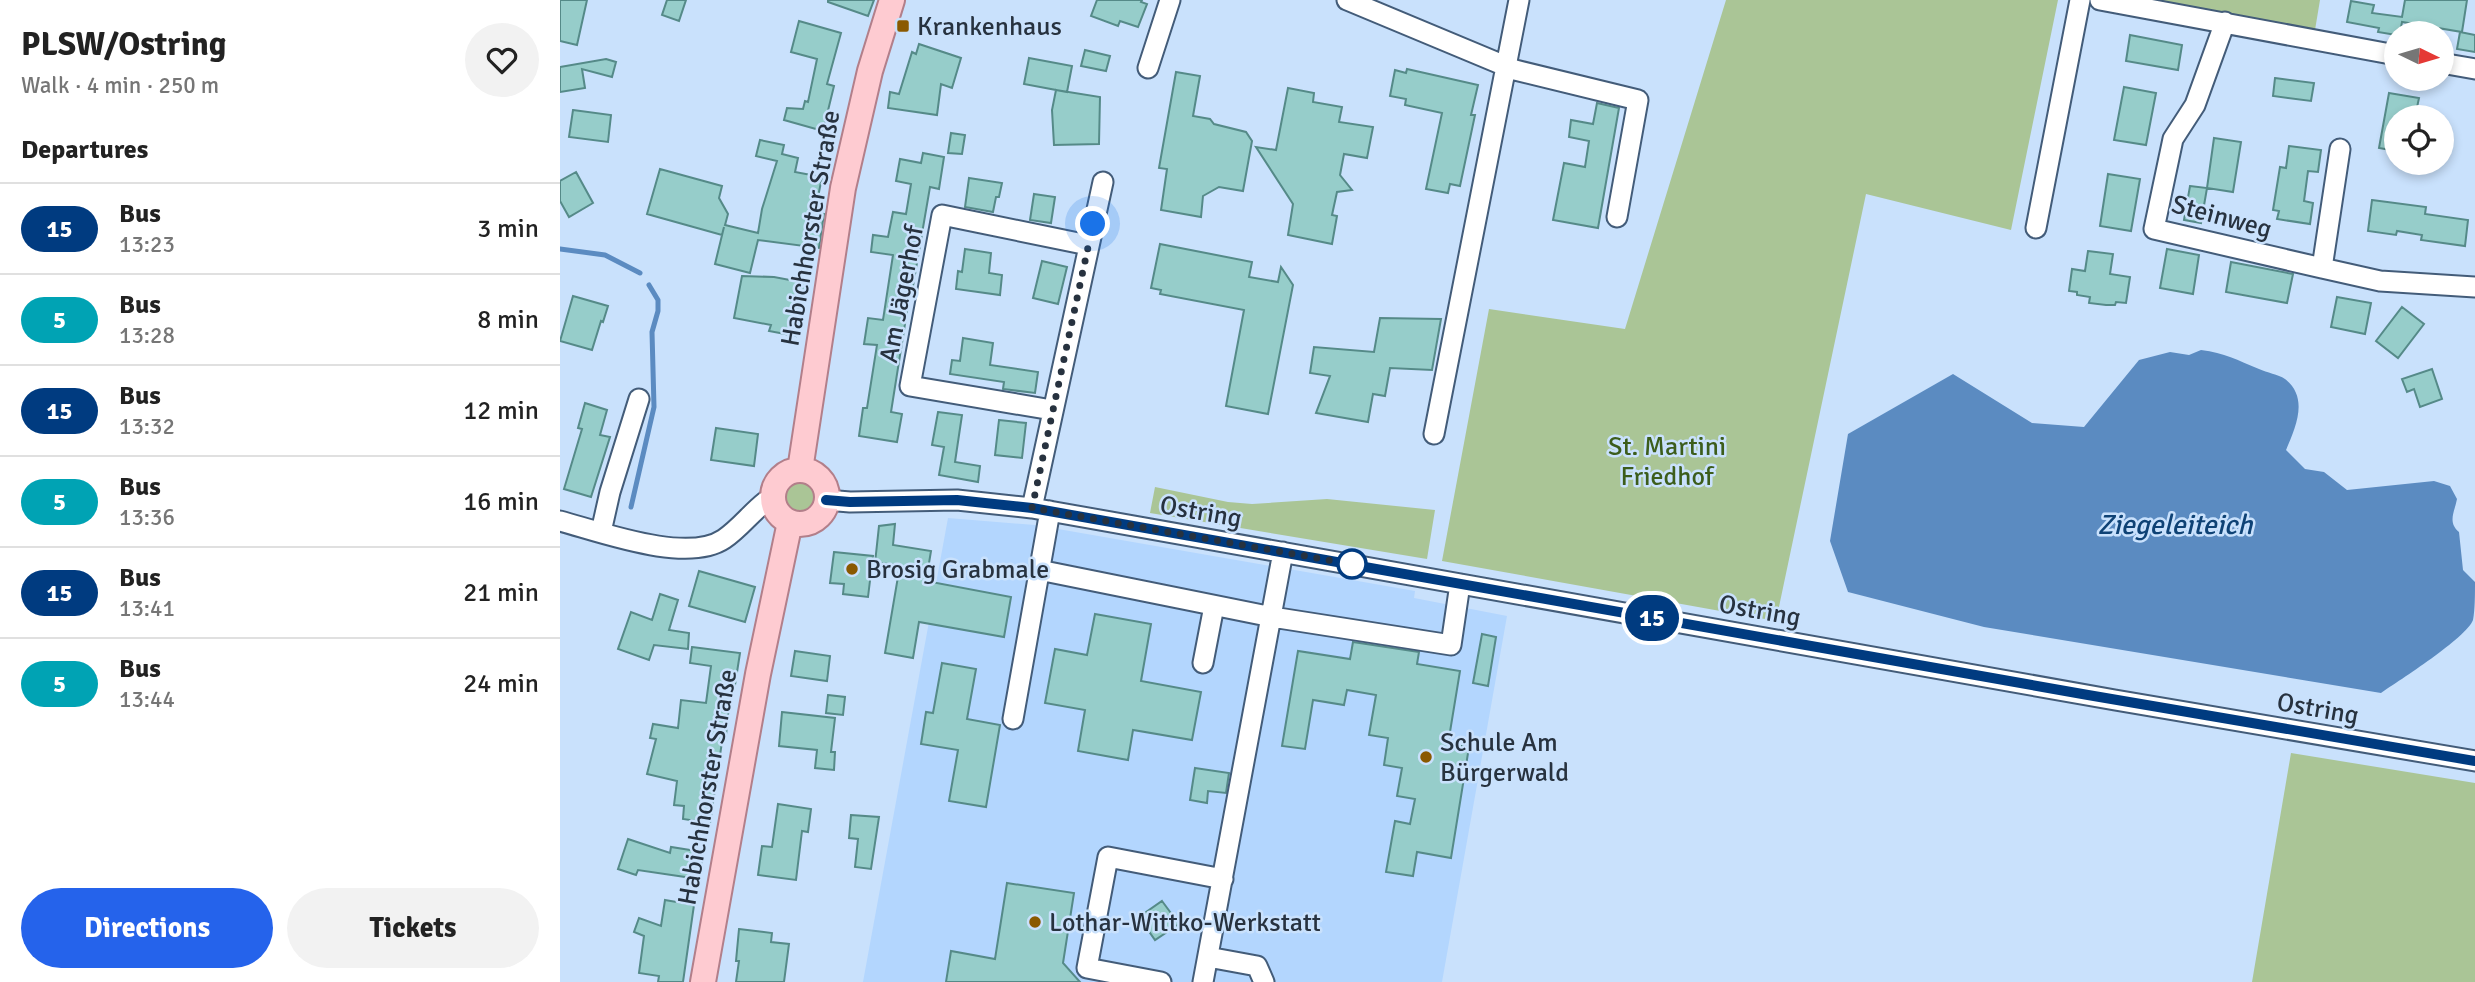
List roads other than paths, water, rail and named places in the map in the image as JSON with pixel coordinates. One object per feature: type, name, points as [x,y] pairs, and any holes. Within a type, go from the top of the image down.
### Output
[{"type":"main road","name":"Habichhorster Straße","points":[[800,470],[844,188],[870,71],[892,0]]},
{"type":"main road","points":[[800,470],[817,476],[822,482],[826,500],[814,519],[806,523],[790,522],[779,513],[773,500],[777,483],[791,471],[800,470]]},
{"type":"main road","name":"Habichhorster Straße","points":[[703,982],[758,674],[790,522]]},
{"type":"street","points":[[1148,68],[1170,0]]},
{"type":"street","points":[[1347,0],[1371,5],[1504,66],[1638,100],[1617,217]]},
{"type":"street","points":[[1434,434],[1518,0]]},
{"type":"street","points":[[2036,228],[2080,0]]},
{"type":"street","points":[[2101,0],[2384,53]]},
{"type":"street","name":"Steinweg","points":[[2225,22],[2194,105],[2173,139],[2154,229],[2322,268]]},
{"type":"street","points":[[2454,65],[2475,69]]},
{"type":"street","points":[[2340,149],[2322,268],[2380,281],[2475,287]]},
{"type":"street","points":[[1013,719],[1039,570],[1041,510],[1052,410],[1103,182]]},
{"type":"street","name":"Am Jägerhof","points":[[1052,410],[909,386],[942,215],[1088,245]]},
{"type":"street","points":[[601,532],[610,492],[639,399]]},
{"type":"street","points":[[560,521],[668,549],[696,549],[724,540],[765,502],[773,500]]},
{"type":"street","name":"Ostring","points":[[826,500],[957,500],[1041,510],[2475,761]]},
{"type":"street","points":[[1203,982],[1283,552]]},
{"type":"street","points":[[1039,570],[1272,617],[1451,645],[1460,584]]},
{"type":"street","points":[[1203,663],[1214,606]]},
{"type":"street","points":[[1161,982],[1087,968],[1108,857],[1223,879]]},
{"type":"street","points":[[1208,957],[1257,966],[1264,982]]},
{"type":"water","name":"Ziegeleiteich","points":[[2201,350],[2224,355],[2279,376],[2292,387],[2297,395],[2298,413],[2286,450],[2305,469],[2324,472],[2347,490],[2434,481],[2450,486],[2457,499],[2453,524],[2459,532],[2463,570],[2475,582],[2473,620],[2468,628],[2381,693],[1984,627],[1848,592],[1830,541],[1848,434],[1953,374],[2032,423],[2084,427],[2139,360],[2170,352],[2189,355]]},
{"type":"waterway","points":[[560,249],[605,255],[640,273]]},
{"type":"waterway","points":[[631,507],[654,407],[652,332],[658,300],[649,285]]},
{"type":"place","name":"Krankenhaus","points":[[903,26]]},
{"type":"place","name":"Brosig Grabmale","points":[[852,569]]},
{"type":"place","name":"Schule Am Bürgerwald","points":[[1426,757]]},
{"type":"place","name":"Lothar-Wittko-Werkstatt","points":[[1035,922]]},
{"type":"park label","name":"St. Martini Friedhof","points":[[1667,461]]}]
